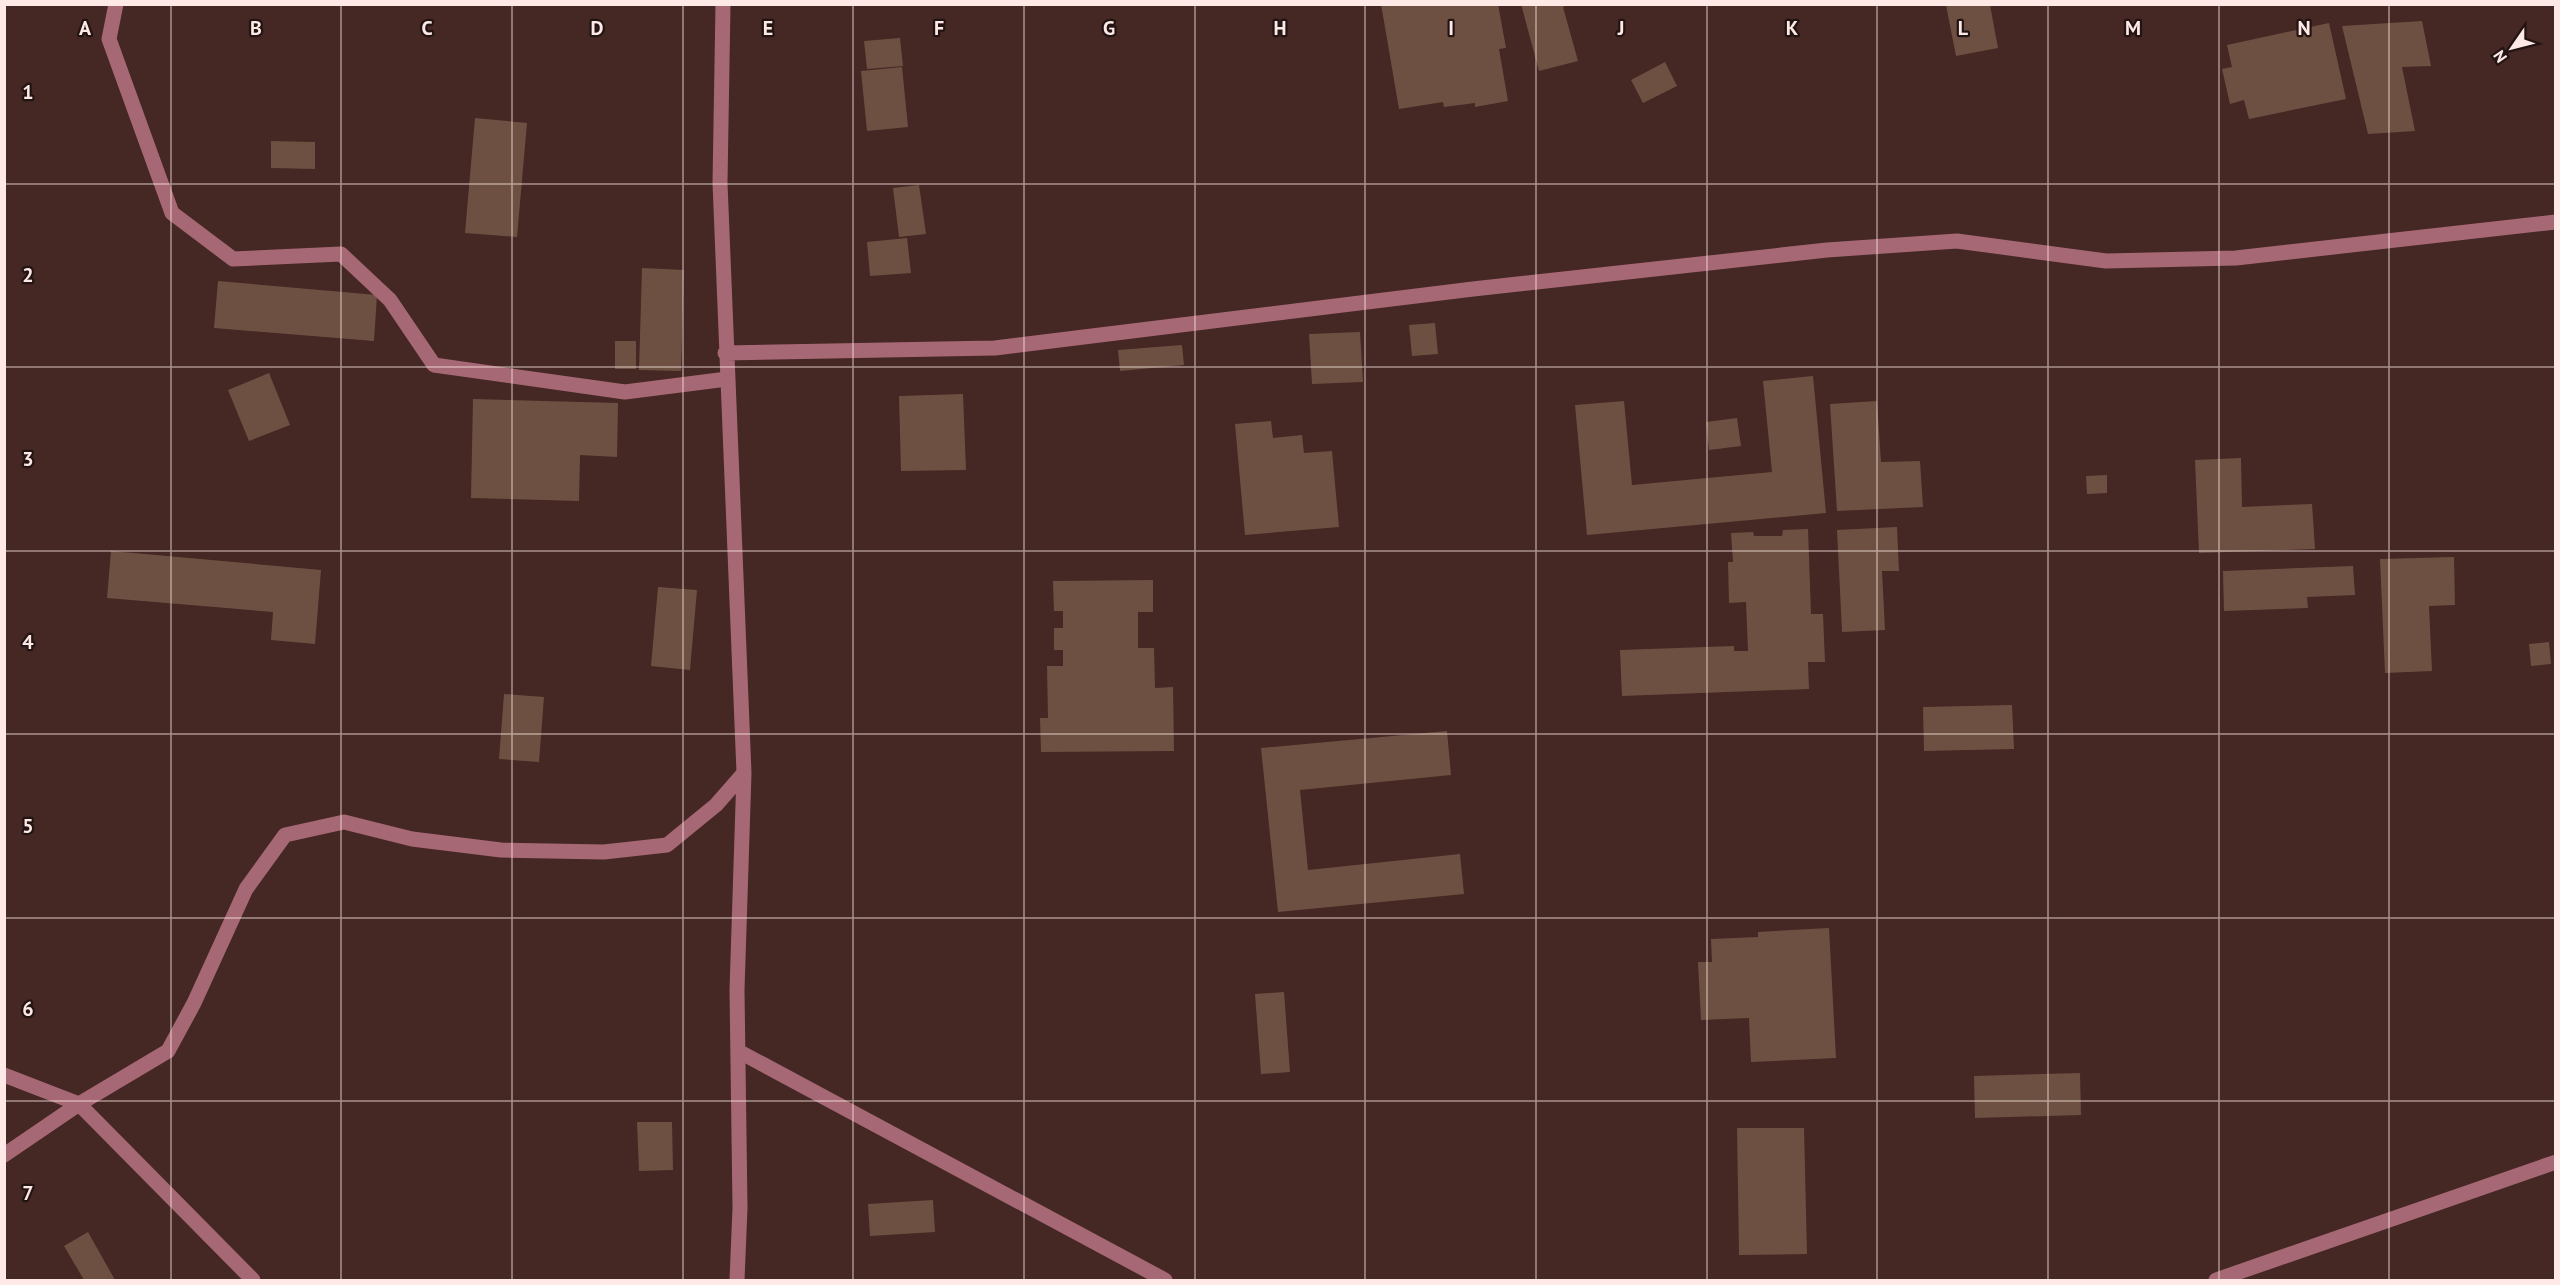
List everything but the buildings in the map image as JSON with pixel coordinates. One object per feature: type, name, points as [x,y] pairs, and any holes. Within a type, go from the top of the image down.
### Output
[{"type":"street","points":[[116,4],[109,39],[172,213],[233,259],[341,254],[390,300],[434,365],[625,392],[726,379]]},
{"type":"street","points":[[723,4],[720,183],[726,379],[744,773],[738,1051],[740,1208],[737,1281]]},
{"type":"street","points":[[725,353],[995,348],[1473,289],[1886,246],[1957,241],[2106,261],[2236,258],[2556,222]]},
{"type":"street","points":[[4,1155],[79,1104],[168,1051],[194,1003],[246,888],[285,835],[344,822],[412,839],[501,850],[604,852],[667,845],[716,805],[744,773]]},
{"type":"street","points":[[738,1051],[1165,1281]]},
{"type":"street","points":[[4,1075],[79,1104],[253,1281]]},
{"type":"street","points":[[2216,1281],[2556,1162]]}]
